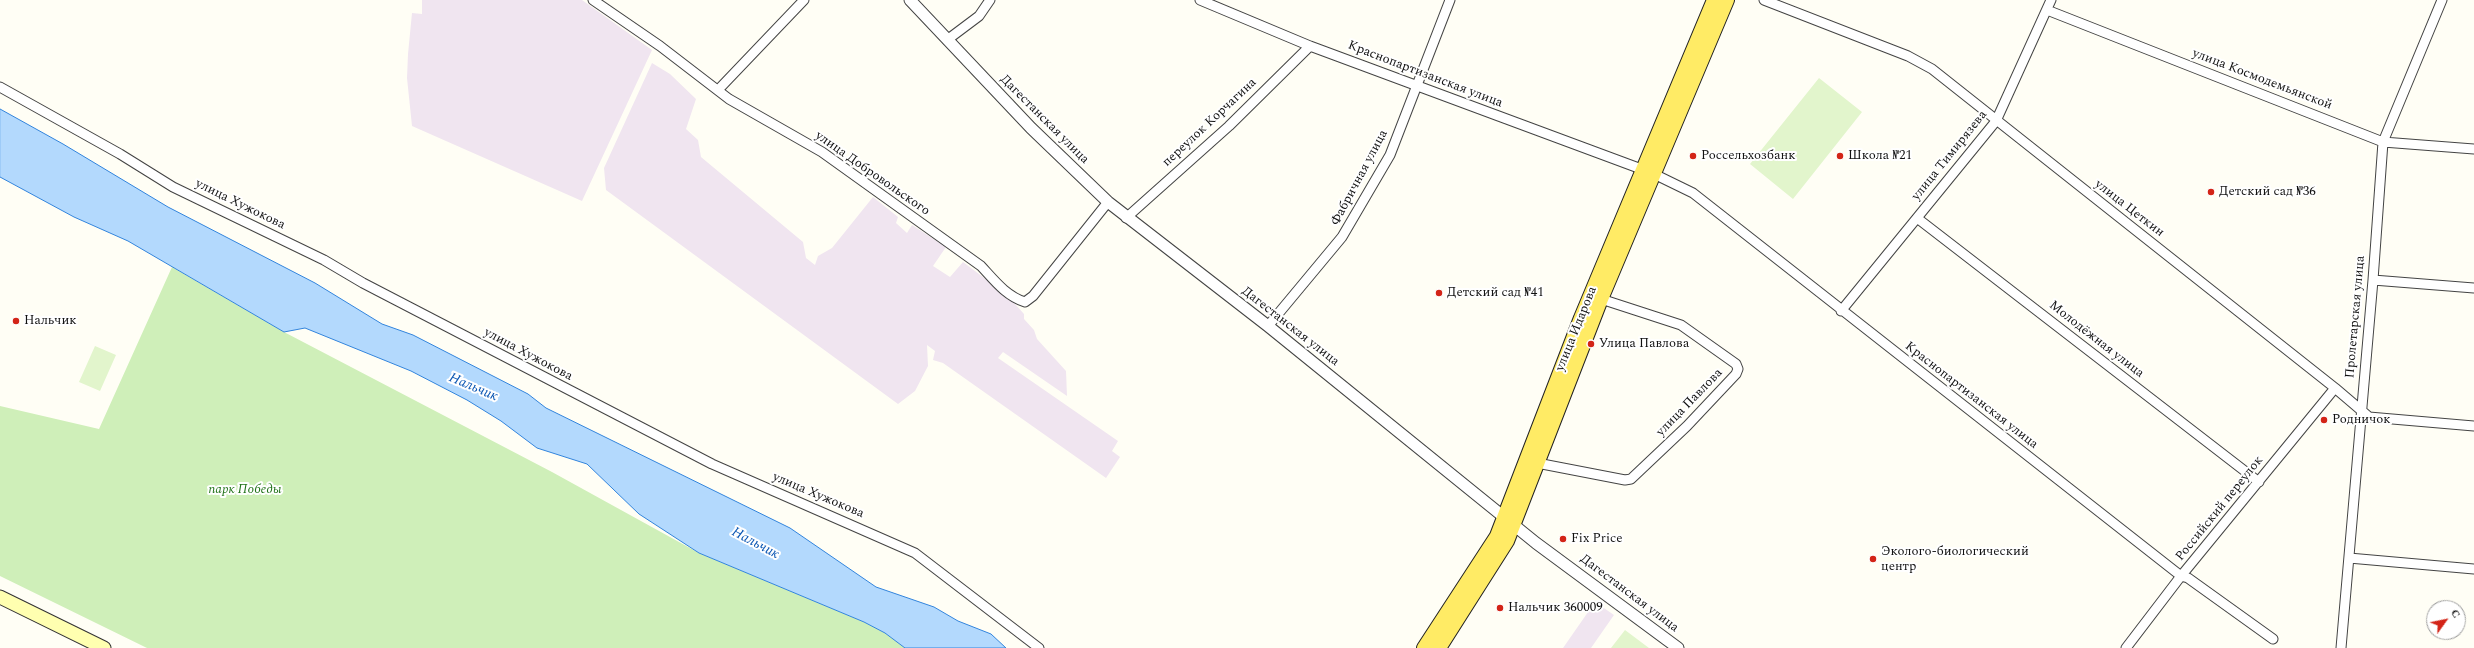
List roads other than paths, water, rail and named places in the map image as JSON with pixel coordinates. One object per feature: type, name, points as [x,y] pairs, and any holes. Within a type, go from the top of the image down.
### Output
[{"type":"main road","name":"улица Идарова","points":[[1424,648],[1510,520],[1537,463],[1601,299],[1714,0]]},
{"type":"main road","name":"улица Идарова","points":[[1439,648],[1502,551],[1510,520],[1581,318],[1727,0]]},
{"type":"main road","points":[[0,597],[104,648]]},
{"type":"street","name":"улица Добровольского","points":[[593,0],[660,46],[729,99],[822,152],[981,266],[1002,288],[1016,299],[1025,302],[1033,296],[1108,202]]},
{"type":"street","points":[[718,90],[804,0]]},
{"type":"street","name":"Дагестанская улица","points":[[910,0],[1031,128],[1126,218],[1268,326],[1510,520],[1678,648]]},
{"type":"street","points":[[947,40],[978,16],[990,0]]},
{"type":"street","name":"Краснопартизанская улица","points":[[1200,0],[1310,46],[1649,172],[1693,193],[1841,312],[2181,576],[2188,578],[2273,639]]},
{"type":"street","name":"Фабричная улица","points":[[1268,326],[1342,237],[1390,155],[1418,87],[1450,0]]},
{"type":"street","name":"улица Цеткин","points":[[1764,0],[1921,62],[2335,388],[2360,412],[2369,417],[2474,426]]},
{"type":"street","name":"улица Тимирязева","points":[[1841,312],[1996,121],[2051,0]]},
{"type":"street","name":"Пролетарская улица","points":[[2341,648],[2358,457],[2360,412],[2373,280],[2383,142],[2442,0]]},
{"type":"street","name":"улица Космодемьянской","points":[[2047,10],[2383,142],[2474,149]]},
{"type":"street","name":"переулок Корчагина","points":[[1126,218],[1228,126],[1310,46]]},
{"type":"street","name":"улица Хужокова","points":[[0,87],[120,154],[173,187],[324,260],[363,283],[712,464],[915,552],[1039,648]]},
{"type":"street","name":"Молодёжная улица","points":[[1917,218],[2259,482]]},
{"type":"street","points":[[2373,280],[2474,288]]},
{"type":"street","name":"улица Павлова","points":[[1537,463],[1631,479],[1687,426],[1736,374],[1738,369],[1736,364],[1681,325],[1601,299]]},
{"type":"street","name":"Российский переулок","points":[[2126,648],[2181,576],[2335,388]]},
{"type":"street","points":[[2348,558],[2474,569]]},
{"type":"water","points":[[0,109],[63,144],[168,207],[315,283],[382,324],[413,335],[528,394],[546,408],[790,528],[876,587],[934,607],[958,621],[991,634],[1006,648],[905,648],[885,633],[864,622],[699,553],[639,514],[587,464],[537,448],[501,421],[467,400],[411,371],[305,328],[284,332],[128,241],[74,217],[0,177]]},
{"type":"place","name":"Россельхозбанк","points":[[1693,156]]},
{"type":"place","name":"Школа №21","points":[[1840,156]]},
{"type":"place","name":"Детский сад №36","points":[[2211,192]]},
{"type":"place","name":"Детский сад №41","points":[[1439,293]]},
{"type":"place","name":"Нальчик","points":[[16,321]]},
{"type":"place","name":"Улица Павлова","points":[[1591,344]]},
{"type":"place","name":"Родничок","points":[[2324,420]]},
{"type":"place","name":"Fix Price","points":[[1563,539]]},
{"type":"place","name":"Эколого-биологический центр","points":[[1873,559]]},
{"type":"place","name":"Нальчик 360009","points":[[1500,608]]},
{"type":"park label","name":"парк Победы","points":[[245,490]]}]
